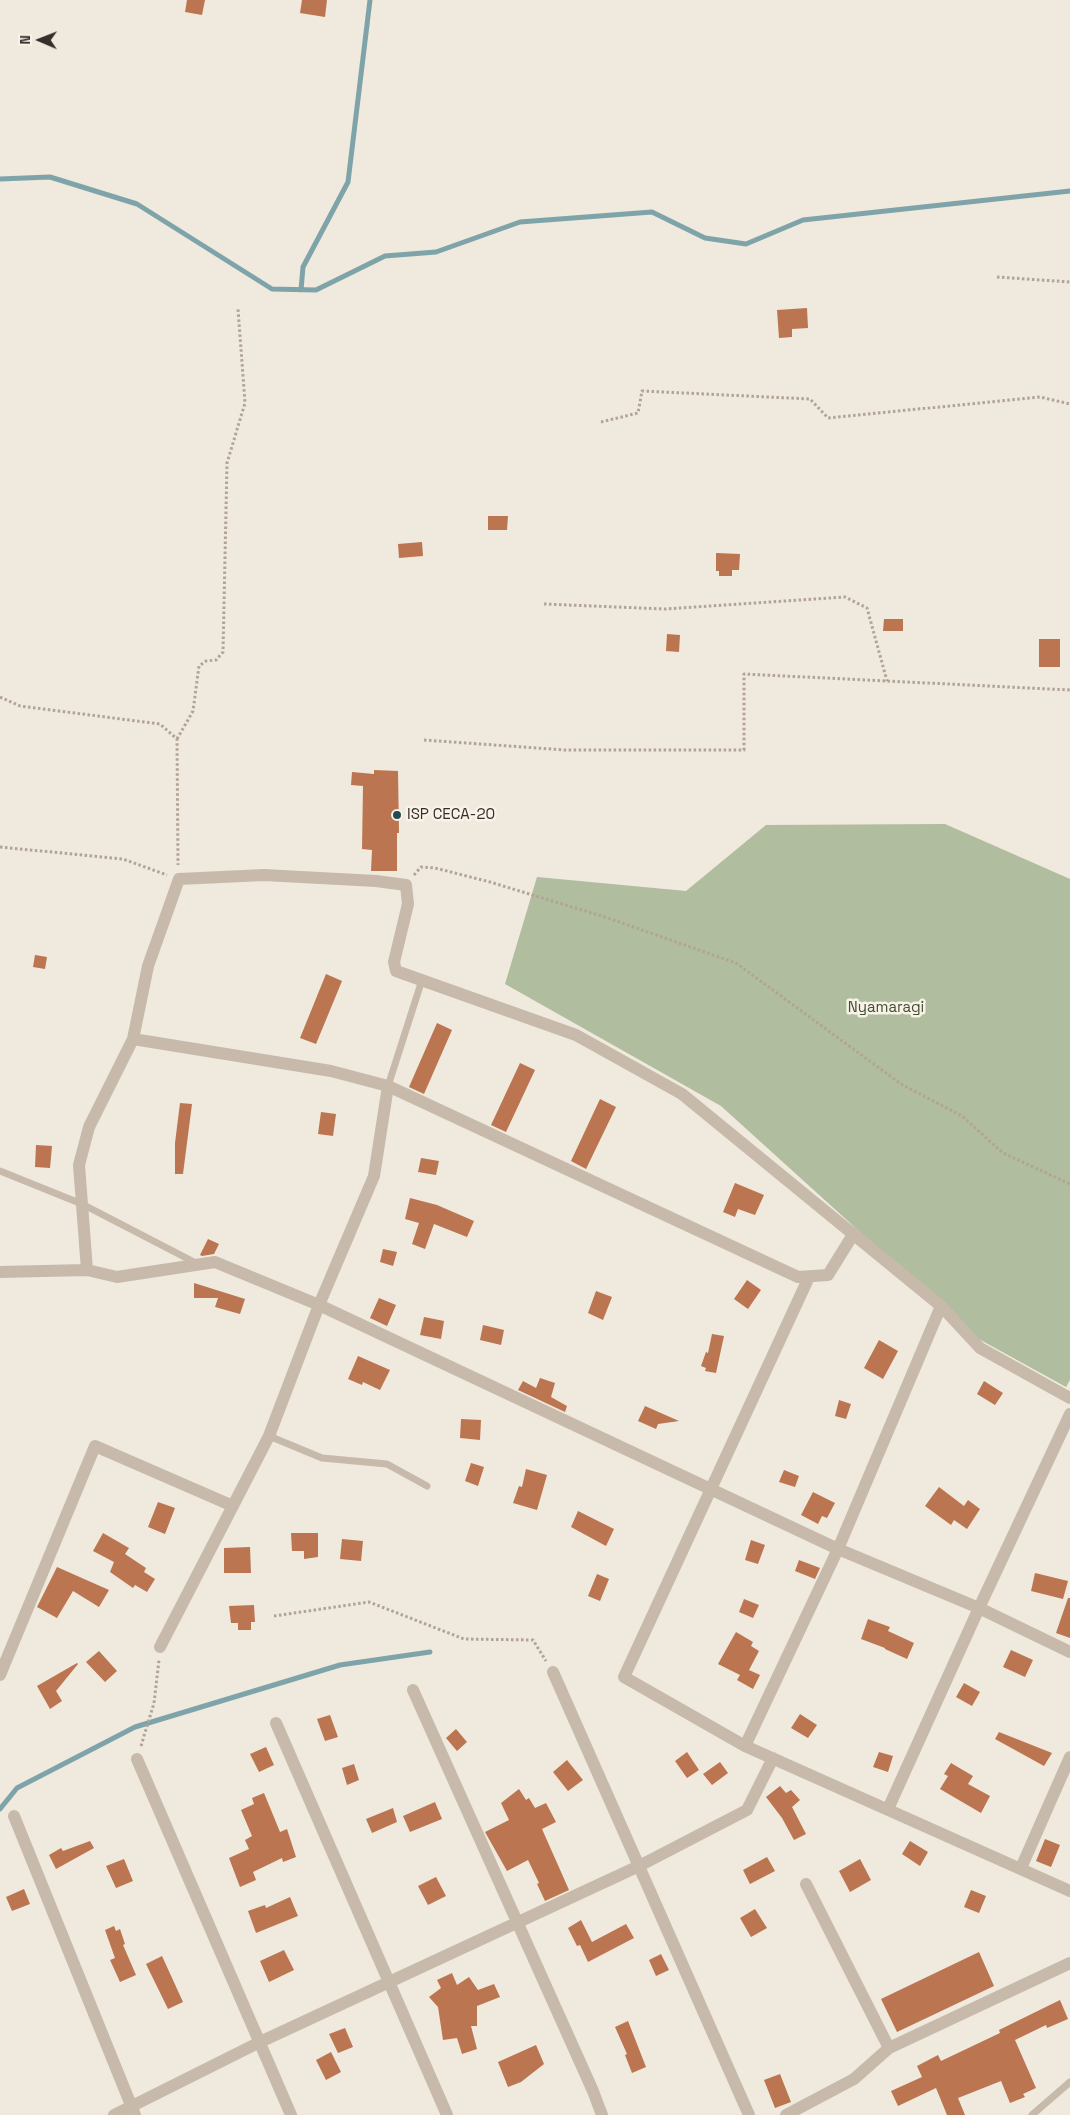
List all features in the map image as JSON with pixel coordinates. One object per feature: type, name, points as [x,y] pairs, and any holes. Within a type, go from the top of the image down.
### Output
[{"type":"street","points":[[87,1270],[79,1165],[89,1128],[134,1039],[148,966],[178,879],[264,875],[376,881],[406,885],[408,904],[394,962],[396,971],[576,1035],[682,1094],[941,1306],[980,1348],[1070,1398]]},
{"type":"street","points":[[134,1039],[331,1071],[388,1086],[798,1277],[828,1275],[854,1233]]},
{"type":"street","points":[[160,1648],[268,1436],[319,1305],[374,1176],[388,1086]]},
{"type":"street","points":[[0,1272],[87,1270],[117,1277],[215,1262],[319,1305],[838,1549],[979,1608],[1070,1652]]},
{"type":"street","points":[[809,1276],[624,1677],[745,1746],[1070,1891]]},
{"type":"street","points":[[745,1746],[838,1549],[941,1306]]},
{"type":"street","points":[[888,1809],[1070,1414]]},
{"type":"street","points":[[0,1675],[95,1446],[232,1506]]},
{"type":"street","points":[[553,1672],[749,2115]]},
{"type":"street","points":[[412,1690],[518,1923],[602,2115]]},
{"type":"street","points":[[276,1723],[447,2115]]},
{"type":"street","points":[[1021,1868],[1070,1757]]},
{"type":"street","points":[[114,2115],[134,2111],[260,2042],[639,1866],[747,1810],[773,1758]]},
{"type":"street","points":[[137,1759],[291,2115]]},
{"type":"street","points":[[14,1816],[134,2111]]},
{"type":"street","points":[[806,1884],[889,2048]]},
{"type":"street","points":[[786,2115],[854,2079],[889,2048],[1070,1963]]},
{"type":"lane","points":[[388,1086],[422,980]]},
{"type":"lane","points":[[0,1171],[82,1204],[198,1265]]},
{"type":"lane","points":[[268,1436],[322,1458],[387,1464],[427,1486]]},
{"type":"lane","points":[[1032,2115],[1070,2082]]},
{"type":"path","points":[[997,277],[1070,282]]},
{"type":"path","points":[[0,847],[124,859],[178,879],[178,739],[194,711],[199,666],[206,661],[216,660],[223,652],[227,463],[245,403],[238,309]]},
{"type":"path","points":[[601,422],[638,413],[642,391],[810,399],[828,418],[1040,397],[1070,404]]},
{"type":"path","points":[[544,604],[665,609],[845,597],[867,608],[887,681]]},
{"type":"path","points":[[424,740],[565,750],[744,750],[744,674],[1070,690]]},
{"type":"path","points":[[0,697],[20,706],[160,724],[178,739]]},
{"type":"path","points":[[406,885],[421,867],[436,868],[605,917],[736,963],[901,1084],[962,1116],[1003,1153],[1070,1184]]},
{"type":"path","points":[[274,1616],[369,1602],[464,1639],[533,1640],[553,1672]]},
{"type":"path","points":[[137,1759],[154,1703],[160,1648]]},
{"type":"green space","name":"Nyamaragi","points":[[945,824],[1070,879],[1070,1380],[1066,1387],[977,1338],[721,1106],[505,984],[537,877],[686,891],[766,825]]},
{"type":"building","points":[[187,0],[205,0],[202,15],[185,12]]},
{"type":"building","points":[[302,0],[327,0],[325,17],[300,13]]},
{"type":"building","points":[[807,308],[808,328],[792,329],[792,337],[779,338],[777,310]]},
{"type":"building","points":[[488,516],[508,516],[507,530],[488,530]]},
{"type":"building","points":[[422,542],[423,556],[399,558],[398,544]]},
{"type":"building","points":[[716,553],[740,554],[739,570],[732,570],[732,576],[719,576],[719,571],[716,571]]},
{"type":"building","points":[[884,619],[903,619],[903,631],[883,631]]},
{"type":"building","points":[[667,634],[680,635],[679,652],[666,651]]},
{"type":"building","points":[[1039,639],[1060,639],[1060,667],[1039,667]]},
{"type":"building","points":[[374,770],[398,771],[399,833],[397,833],[397,871],[371,871],[372,850],[362,849],[363,786],[351,785],[352,772],[374,774]]},
{"type":"building","points":[[35,955],[47,957],[45,969],[33,967]]},
{"type":"building","points":[[326,974],[342,981],[316,1044],[300,1038]]},
{"type":"building","points":[[437,1023],[452,1030],[424,1094],[409,1087]]},
{"type":"building","points":[[520,1063],[535,1070],[506,1132],[491,1125]]},
{"type":"building","points":[[600,1099],[616,1107],[586,1169],[571,1161]]},
{"type":"building","points":[[180,1103],[192,1104],[183,1174],[175,1174],[175,1143]]},
{"type":"building","points":[[321,1112],[336,1114],[333,1136],[318,1134]]},
{"type":"building","points":[[36,1145],[52,1146],[50,1168],[35,1167]]},
{"type":"building","points":[[421,1158],[439,1161],[436,1175],[418,1172]]},
{"type":"building","points":[[735,1183],[764,1195],[755,1215],[738,1209],[735,1217],[723,1212]]},
{"type":"building","points":[[410,1198],[437,1205],[474,1221],[467,1237],[434,1224],[425,1249],[412,1244],[419,1223],[405,1219]]},
{"type":"building","points":[[208,1239],[219,1244],[214,1254],[202,1256],[200,1255]]},
{"type":"building","points":[[383,1249],[397,1252],[393,1266],[380,1262]]},
{"type":"building","points":[[747,1280],[761,1290],[748,1309],[734,1299]]},
{"type":"building","points":[[194,1283],[245,1299],[240,1314],[215,1307],[218,1298],[194,1298]]},
{"type":"building","points":[[596,1291],[612,1297],[603,1320],[588,1313]]},
{"type":"building","points":[[379,1298],[396,1305],[387,1326],[370,1318]]},
{"type":"building","points":[[424,1317],[444,1321],[441,1339],[420,1335]]},
{"type":"building","points":[[483,1325],[504,1330],[501,1345],[480,1340]]},
{"type":"building","points":[[712,1334],[724,1336],[716,1373],[705,1371],[706,1368],[701,1366],[706,1352],[708,1353]]},
{"type":"building","points":[[879,1340],[898,1351],[883,1379],[864,1368]]},
{"type":"building","points":[[358,1356],[390,1370],[380,1390],[363,1382],[362,1385],[348,1379]]},
{"type":"building","points":[[540,1378],[555,1383],[551,1397],[567,1406],[565,1412],[518,1390],[523,1381],[536,1388]]},
{"type":"building","points":[[984,1381],[1003,1393],[995,1405],[977,1394]]},
{"type":"building","points":[[839,1400],[851,1404],[846,1419],[835,1416]]},
{"type":"building","points":[[645,1406],[679,1421],[658,1424],[656,1429],[638,1421]]},
{"type":"building","points":[[461,1419],[481,1420],[480,1440],[460,1438]]},
{"type":"building","points":[[471,1463],[484,1467],[478,1486],[465,1481]]},
{"type":"building","points":[[526,1469],[547,1475],[537,1510],[513,1503],[519,1486],[522,1487]]},
{"type":"building","points":[[784,1470],[799,1476],[795,1487],[779,1482]]},
{"type":"building","points":[[939,1487],[964,1506],[968,1500],[980,1509],[967,1529],[954,1520],[951,1525],[925,1506]]},
{"type":"building","points":[[813,1492],[835,1503],[827,1518],[822,1516],[818,1524],[801,1515]]},
{"type":"building","points":[[158,1502],[175,1508],[165,1534],[148,1527]]},
{"type":"building","points":[[578,1511],[614,1529],[606,1546],[571,1527]]},
{"type":"building","points":[[103,1533],[129,1548],[125,1554],[146,1568],[144,1572],[155,1579],[147,1592],[135,1585],[133,1588],[110,1572],[114,1562],[93,1551]]},
{"type":"building","points":[[291,1533],[318,1533],[318,1557],[304,1559],[304,1551],[292,1551]]},
{"type":"building","points":[[342,1539],[363,1541],[361,1561],[340,1559]]},
{"type":"building","points":[[751,1540],[765,1545],[758,1564],[745,1560]]},
{"type":"building","points":[[250,1547],[251,1573],[224,1573],[224,1548]]},
{"type":"building","points":[[799,1560],[820,1568],[815,1579],[795,1571]]},
{"type":"building","points":[[57,1567],[109,1590],[99,1607],[73,1591],[57,1618],[37,1607]]},
{"type":"building","points":[[1035,1573],[1068,1581],[1063,1599],[1031,1591]]},
{"type":"building","points":[[597,1574],[609,1579],[600,1601],[588,1596]]},
{"type":"building","points":[[1068,1598],[1070,1598],[1070,1638],[1056,1633]]},
{"type":"building","points":[[744,1599],[759,1605],[753,1618],[739,1612]]},
{"type":"building","points":[[254,1605],[255,1622],[251,1622],[251,1630],[238,1630],[238,1623],[231,1623],[229,1606]]},
{"type":"building","points":[[868,1619],[890,1627],[888,1631],[914,1643],[907,1659],[861,1639]]},
{"type":"building","points":[[736,1632],[753,1642],[751,1646],[759,1651],[749,1670],[760,1675],[753,1689],[737,1680],[740,1675],[718,1664]]},
{"type":"building","points":[[1011,1650],[1033,1660],[1025,1677],[1003,1667]]},
{"type":"building","points":[[99,1651],[117,1671],[105,1682],[86,1662]]},
{"type":"building","points":[[77,1663],[56,1691],[62,1701],[50,1709],[37,1686]]},
{"type":"building","points":[[964,1683],[980,1692],[972,1706],[956,1697]]},
{"type":"building","points":[[800,1714],[817,1725],[808,1738],[791,1728]]},
{"type":"building","points":[[330,1715],[338,1737],[325,1741],[317,1719]]},
{"type":"building","points":[[456,1729],[467,1742],[457,1751],[446,1738]]},
{"type":"building","points":[[999,1732],[1052,1753],[1044,1766],[995,1739]]},
{"type":"building","points":[[266,1747],[274,1765],[259,1772],[250,1754]]},
{"type":"building","points":[[687,1752],[699,1770],[687,1778],[675,1761]]},
{"type":"building","points":[[879,1752],[893,1756],[888,1772],[873,1767]]},
{"type":"building","points":[[567,1760],[583,1780],[568,1791],[553,1772]]},
{"type":"building","points":[[720,1762],[728,1773],[712,1785],[703,1774]]},
{"type":"building","points":[[951,1763],[973,1776],[968,1784],[990,1796],[981,1813],[940,1789],[948,1776],[944,1774]]},
{"type":"building","points":[[354,1764],[359,1780],[347,1785],[342,1768]]},
{"type":"building","points":[[780,1786],[786,1793],[791,1790],[800,1800],[792,1807],[806,1834],[794,1840],[782,1818],[766,1797]]},
{"type":"building","points":[[519,1789],[526,1800],[529,1798],[535,1808],[546,1803],[556,1822],[542,1829],[569,1890],[545,1901],[528,1860],[507,1871],[485,1832],[509,1820],[501,1803]]},
{"type":"building","points":[[264,1793],[280,1832],[287,1829],[296,1857],[283,1862],[282,1858],[253,1872],[256,1880],[240,1887],[229,1858],[249,1849],[245,1840],[252,1836],[241,1810],[254,1804],[252,1798]]},
{"type":"building","points":[[435,1802],[442,1819],[410,1832],[403,1816]]},
{"type":"building","points":[[393,1808],[397,1822],[372,1833],[366,1819]]},
{"type":"building","points":[[1045,1839],[1060,1845],[1051,1867],[1036,1861]]},
{"type":"building","points":[[90,1841],[94,1848],[56,1869],[49,1855],[61,1848],[63,1851]]},
{"type":"building","points":[[910,1841],[928,1852],[920,1866],[902,1854]]},
{"type":"building","points":[[767,1857],[775,1871],[750,1884],[743,1870]]},
{"type":"building","points":[[124,1859],[133,1881],[116,1888],[106,1866]]},
{"type":"building","points":[[860,1859],[871,1880],[850,1892],[839,1871]]},
{"type":"building","points":[[436,1877],[446,1896],[428,1905],[418,1886]]},
{"type":"building","points":[[24,1889],[30,1904],[12,1911],[6,1897]]},
{"type":"building","points":[[971,1890],[986,1896],[979,1913],[964,1907]]},
{"type":"building","points":[[290,1897],[298,1916],[256,1933],[248,1911],[265,1905],[266,1908]]},
{"type":"building","points":[[755,1909],[767,1928],[751,1937],[740,1918]]},
{"type":"building","points":[[581,1920],[592,1942],[626,1924],[634,1938],[588,1962],[580,1945],[577,1946],[568,1928]]},
{"type":"building","points":[[114,1926],[116,1931],[120,1929],[125,1944],[123,1945],[136,1975],[120,1982],[110,1960],[115,1958],[105,1930]]},
{"type":"building","points":[[284,1950],[294,1970],[269,1982],[260,1961]]},
{"type":"building","points":[[979,1952],[994,1986],[897,2032],[881,1999]]},
{"type":"building","points":[[661,1954],[669,1970],[656,1976],[649,1960]]},
{"type":"building","points":[[162,1956],[183,2002],[168,2009],[146,1964]]},
{"type":"building","points":[[452,1973],[457,1985],[469,1977],[478,1990],[494,1984],[500,1997],[477,2006],[477,2026],[471,2026],[477,2049],[462,2054],[457,2038],[443,2040],[438,2007],[429,1997],[441,1988],[437,1980]]},
{"type":"building","points":[[1060,2000],[1068,2019],[1047,2028],[1046,2025],[1015,2040],[1036,2088],[1023,2094],[1025,2097],[1010,2103],[1001,2081],[958,2098],[965,2115],[947,2115],[936,2088],[898,2106],[891,2091],[922,2077],[917,2066],[938,2055],[941,2061],[1000,2033],[999,2030]]},
{"type":"building","points":[[628,2021],[646,2067],[632,2073],[625,2055],[627,2054],[615,2027]]},
{"type":"building","points":[[345,2028],[353,2047],[338,2053],[329,2034]]},
{"type":"building","points":[[536,2045],[544,2064],[521,2082],[508,2087],[498,2062]]},
{"type":"building","points":[[331,2052],[341,2072],[326,2080],[316,2060]]},
{"type":"building","points":[[780,2074],[791,2102],[775,2108],[764,2080]]},
{"type":"waterway","points":[[301,290],[303,267],[348,182],[370,0]]},
{"type":"waterway","points":[[0,179],[50,177],[137,204],[272,289],[316,290],[385,256],[436,252],[520,222],[652,212],[705,238],[746,244],[803,220],[1070,191]]},
{"type":"waterway","points":[[0,1809],[17,1788],[135,1727],[340,1665],[430,1652]]},
{"type":"place","name":"ISP CECA-20","points":[[397,815]]}]
